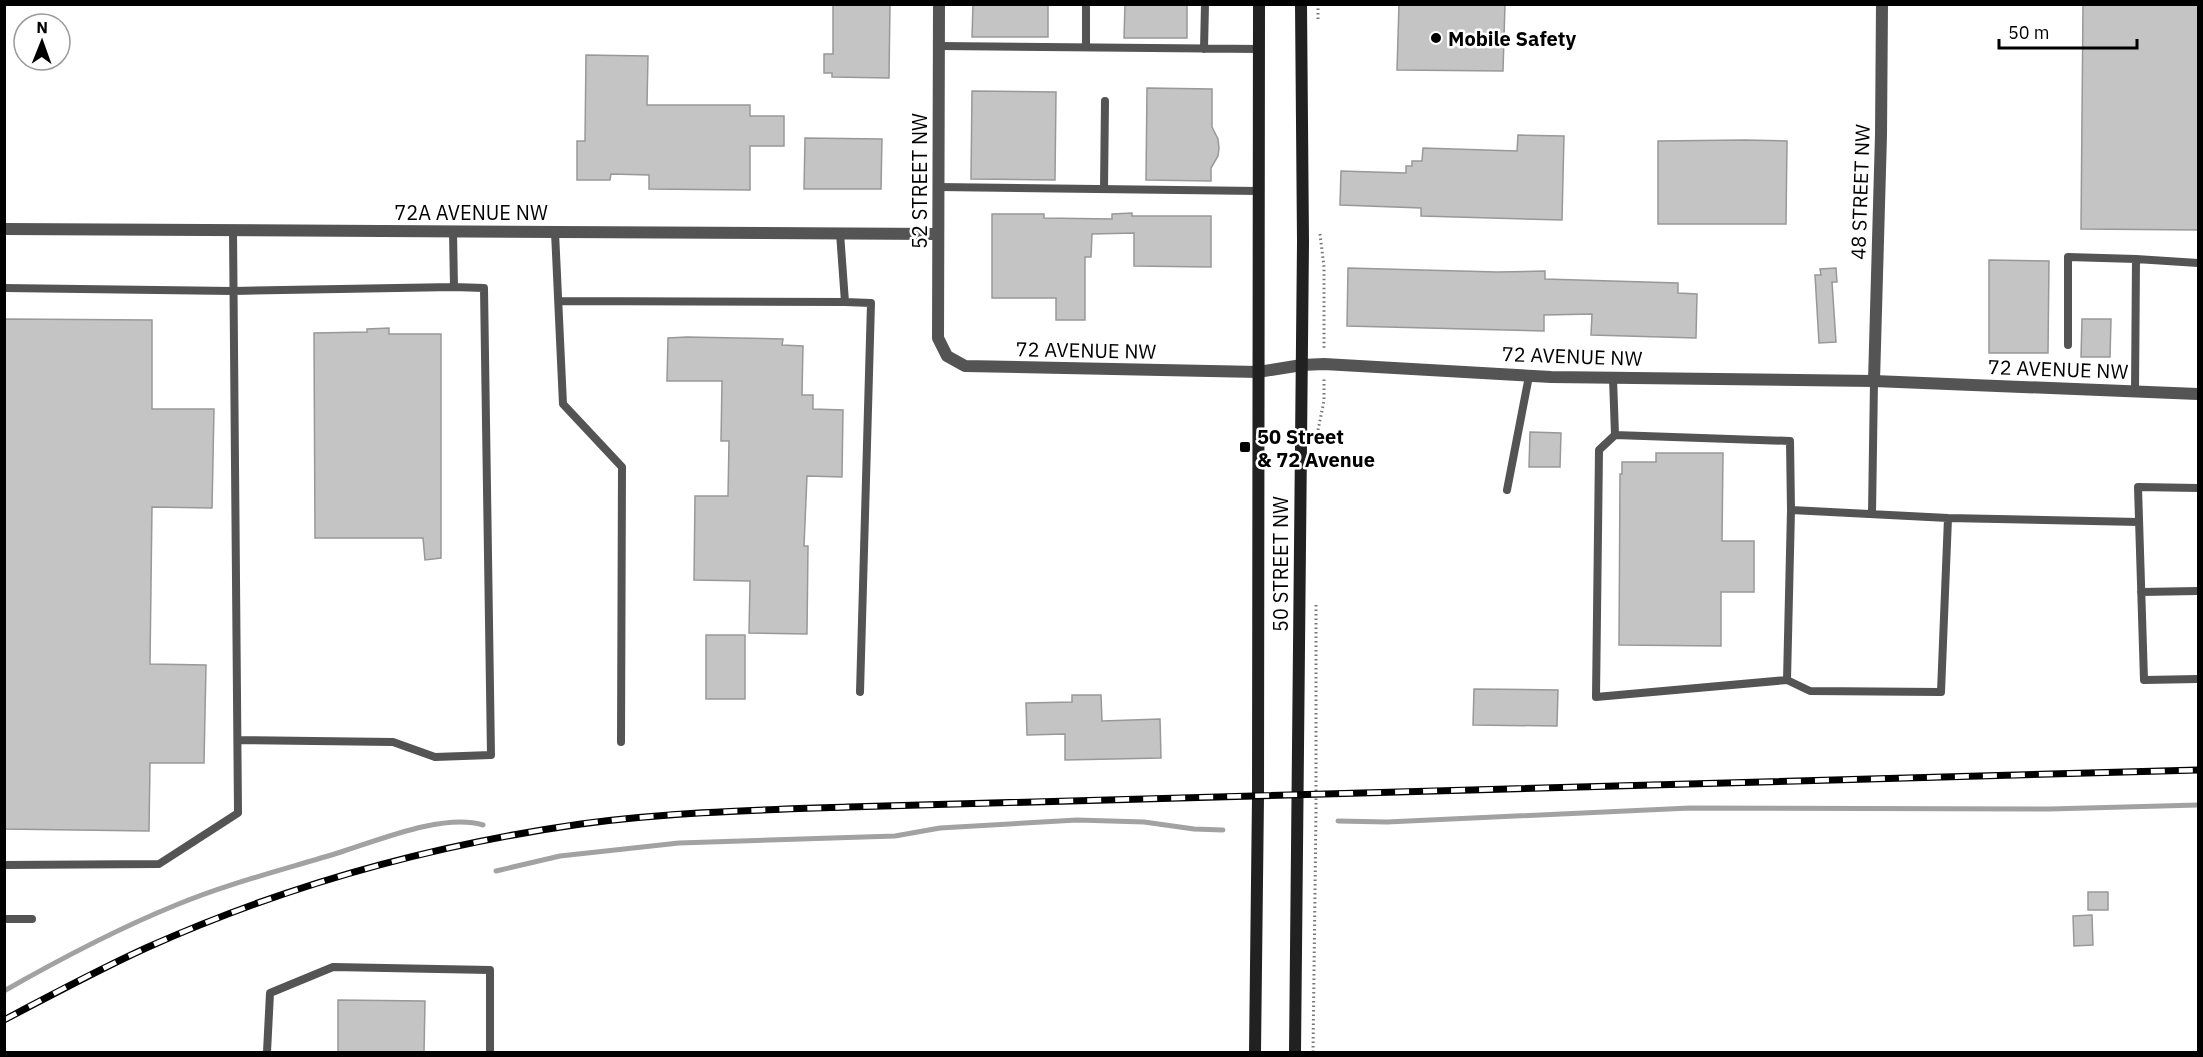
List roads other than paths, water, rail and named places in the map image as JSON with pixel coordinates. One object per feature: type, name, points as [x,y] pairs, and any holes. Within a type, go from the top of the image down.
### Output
[{"type":"main road","name":"50 STREET NW","points":[[1254,1053],[1258,797],[1259,4]]},
{"type":"main road","name":"50 STREET NW","points":[[1295,1053],[1302,365],[1301,4]]},
{"type":"street","name":"52 STREET NW","points":[[939,4],[938,338],[947,356]]},
{"type":"street","name":"48 STREET NW","points":[[1874,381],[1882,4]]},
{"type":"street","name":"72A AVENUE NW","points":[[4,229],[938,234]]},
{"type":"street","name":"72 AVENUE NW","points":[[947,356],[965,366],[981,367],[1258,372],[1324,364],[1528,376],[1874,381],[2199,394]]},
{"type":"lane","points":[[1086,4],[1086,47]]},
{"type":"lane","points":[[1204,49],[1205,4]]},
{"type":"lane","points":[[939,46],[1259,49]]},
{"type":"lane","points":[[1104,189],[1105,101]]},
{"type":"lane","points":[[938,187],[1259,191]]},
{"type":"lane","points":[[4,865],[159,864],[238,813],[233,230]]},
{"type":"lane","points":[[453,231],[454,287]]},
{"type":"lane","points":[[555,232],[563,404],[622,467],[621,742]]},
{"type":"lane","points":[[840,233],[845,302]]},
{"type":"lane","points":[[2068,345],[2068,257],[2199,263]]},
{"type":"lane","points":[[2135,391],[2136,259]]},
{"type":"lane","points":[[4,288],[233,291],[484,288],[491,755],[435,757],[393,742],[238,740]]},
{"type":"lane","points":[[559,301],[871,303],[860,692]]},
{"type":"lane","points":[[1507,490],[1528,376]]},
{"type":"lane","points":[[1613,378],[1615,435]]},
{"type":"lane","points":[[1872,514],[1874,381]]},
{"type":"lane","points":[[1787,680],[1791,510],[1790,441],[1615,435],[1599,450],[1596,698],[1787,680],[1810,691],[1941,692],[1948,518]]},
{"type":"lane","points":[[2199,488],[2138,487],[2144,680],[2199,679]]},
{"type":"lane","points":[[1791,510],[1948,518],[2139,522]]},
{"type":"lane","points":[[2141,591],[2199,591]]},
{"type":"lane","points":[[4,919],[32,919]]},
{"type":"lane","points":[[267,1053],[270,993],[333,967],[490,970],[490,1053]]},
{"type":"waterway","points":[[1338,821],[1387,822],[1690,808],[2050,809],[2198,805]]},
{"type":"waterway","points":[[496,871],[560,856],[679,843],[895,836],[940,828],[1077,820],[1144,822],[1194,829],[1223,830]]},
{"type":"waterway","points":[[4,991],[110,934],[216,890],[431,825],[450,822],[483,825]]},
{"type":"railway","points":[[4,1020],[146,948],[251,905],[305,887],[414,856],[525,833],[614,820],[714,812],[848,807],[2198,770]]},
{"type":"place","name":"Mobile Safety","points":[[1436,38]]},
{"type":"place","name":"50 Street & 72 Avenue","points":[[1245,447]]}]
